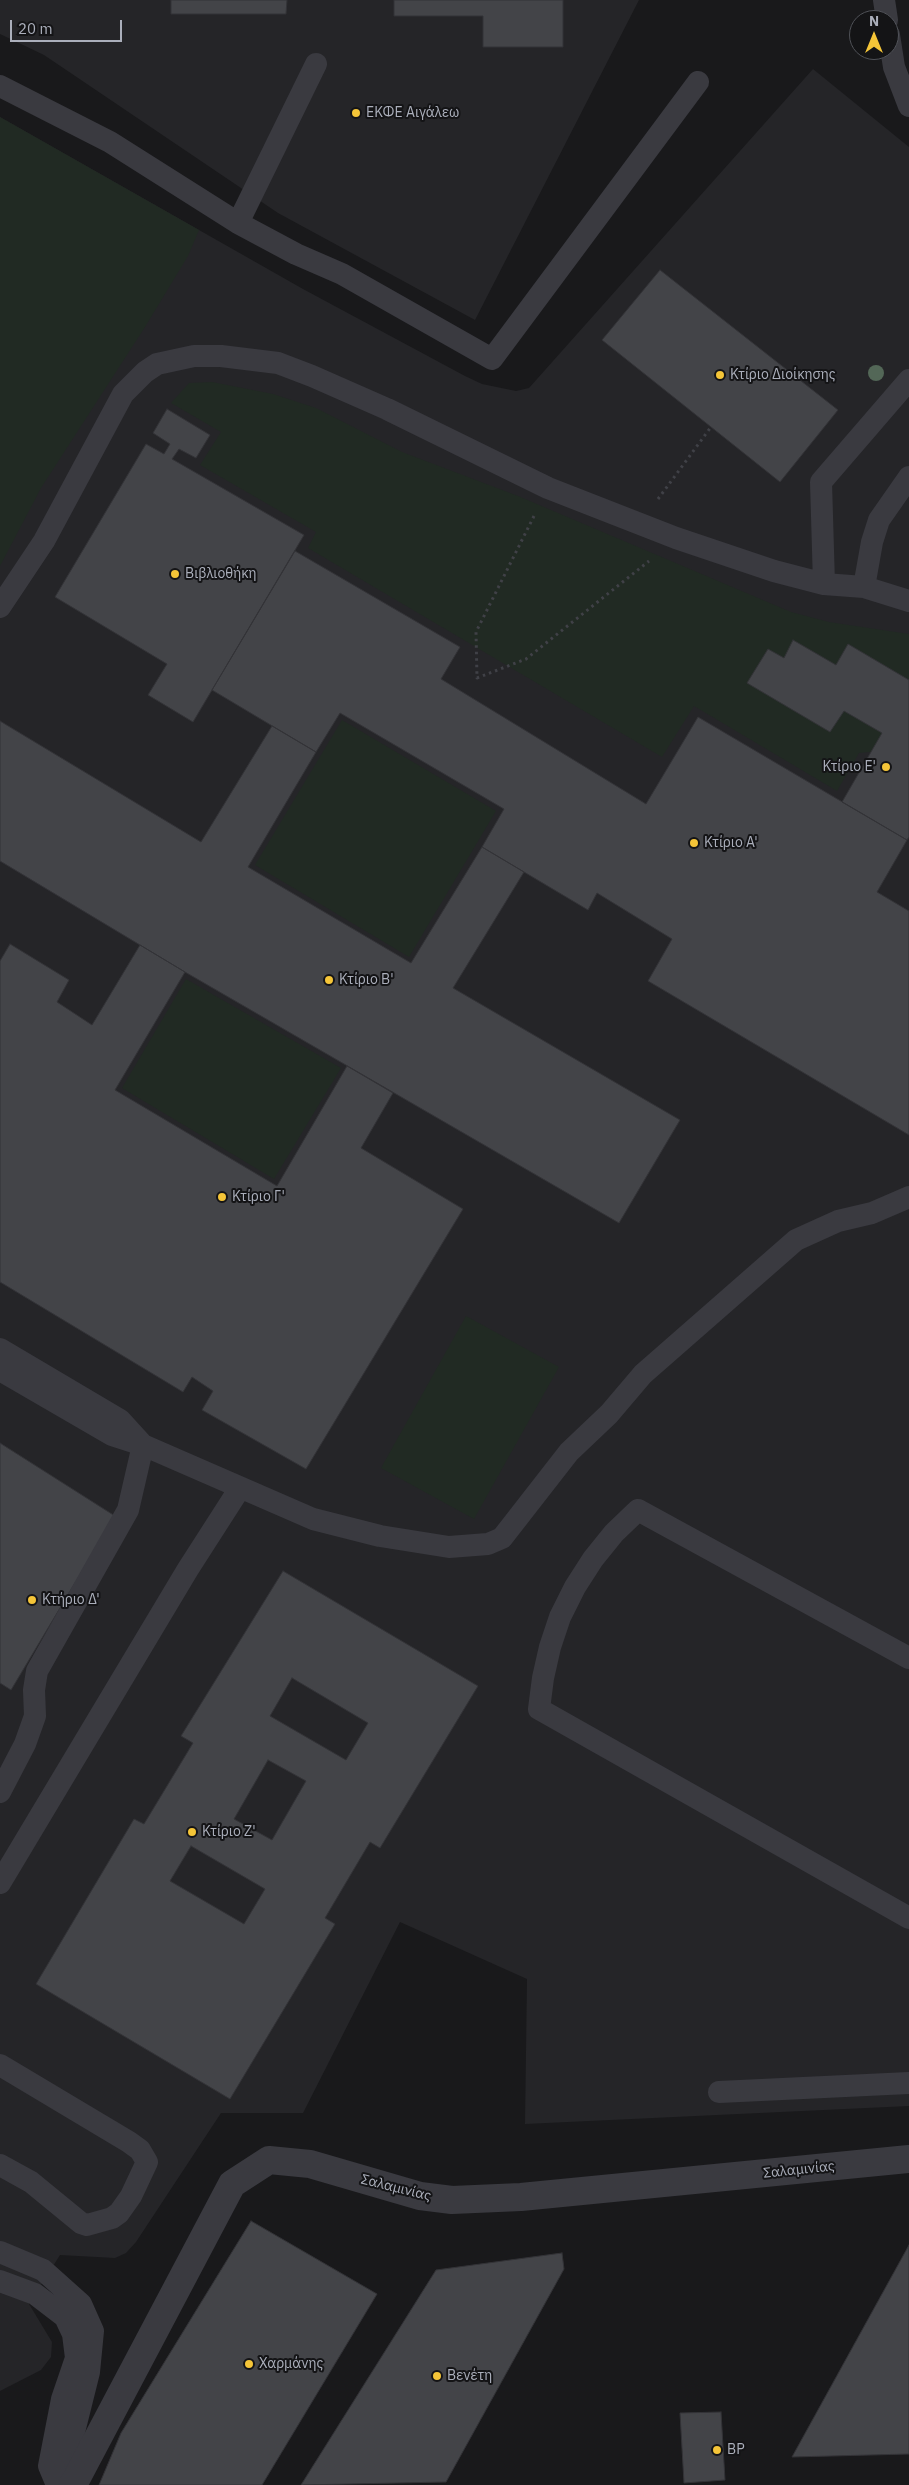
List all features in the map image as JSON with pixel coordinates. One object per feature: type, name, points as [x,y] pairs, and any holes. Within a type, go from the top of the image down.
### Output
[{"type":"street","name":"Σαλαμινίας","points":[[73,2485],[232,2184],[268,2160],[310,2164],[420,2196],[452,2200],[520,2197],[909,2159]]},
{"type":"lane","points":[[893,60],[909,106]]},
{"type":"lane","points":[[238,223],[316,64]]},
{"type":"lane","points":[[0,86],[110,142],[238,223],[296,254],[342,274],[492,360],[698,82]]},
{"type":"lane","points":[[0,607],[44,541],[123,394],[145,372],[157,364],[172,360],[212,356],[278,363],[350,392],[548,488],[676,538],[774,571],[824,584],[864,588],[909,601]]},
{"type":"lane","points":[[824,584],[821,482],[909,380]]},
{"type":"lane","points":[[864,588],[872,542],[879,520],[909,477]]},
{"type":"lane","points":[[0,1370],[112,1435],[143,1445],[313,1520],[380,1536],[448,1547],[488,1544],[502,1538],[563,1458],[609,1414],[643,1374],[796,1240],[838,1221],[872,1213],[909,1197]]},
{"type":"lane","points":[[0,1349],[120,1420],[143,1445]]},
{"type":"lane","points":[[0,1792],[25,1744],[35,1716],[34,1690],[37,1672],[128,1510],[143,1445]]},
{"type":"lane","points":[[0,1882],[188,1569],[240,1488]]},
{"type":"lane","points":[[909,1658],[638,1510],[614,1533],[593,1559],[575,1587],[560,1617],[550,1647],[539,1709],[909,1918]]},
{"type":"lane","points":[[0,2066],[140,2150],[147,2162],[132,2196],[119,2213],[96,2224],[81,2223],[31,2182],[0,2165]]},
{"type":"lane","points":[[719,2092],[909,2083]]},
{"type":"lane","points":[[0,2252],[43,2270],[81,2304],[93,2331],[88,2372],[74,2432],[67,2485]]},
{"type":"lane","points":[[0,2281],[35,2294],[65,2317],[73,2334],[76,2358],[62,2398],[49,2466],[57,2485]]},
{"type":"path","points":[[639,524],[711,427]]},
{"type":"path","points":[[548,488],[476,632],[477,678],[526,659],[676,538]]},
{"type":"shaded area","name":"ΕΚΦΕ Αιγάλεω","points":[[0,0],[639,0],[475,320],[278,213],[44,55],[0,34]]},
{"type":"shaded area","points":[[813,69],[909,147],[909,2106],[525,2124],[527,1979],[400,1922],[303,2113],[221,2113],[136,2242],[126,2253],[115,2258],[60,2255],[29,2304],[52,2342],[51,2357],[41,2370],[0,2391],[0,117],[303,289],[465,376],[482,384],[516,391],[529,388]]},
{"type":"shaded area","points":[[0,117],[199,230],[188,256],[145,327],[41,488],[0,566]]},
{"type":"shaded area","points":[[212,382],[273,394],[316,408],[402,452],[518,496],[791,612],[829,622],[909,634],[909,748],[859,753],[837,791],[694,706],[662,757],[308,548],[316,532],[200,465],[221,432],[171,403],[189,383]]},
{"type":"shaded area","points":[[342,720],[496,811],[409,957],[255,865]]},
{"type":"shaded area","points":[[186,979],[341,1068],[274,1179],[122,1088]]},
{"type":"shaded area","points":[[466,1316],[559,1367],[474,1519],[381,1468]]},
{"type":"building","points":[[171,0],[287,0],[286,14],[171,14]]},
{"type":"building","points":[[394,0],[563,0],[563,47],[483,47],[483,16],[394,16]]},
{"type":"building","name":"Κτίριο Διοίκησης","points":[[660,270],[838,410],[780,482],[602,340]]},
{"type":"building","name":"Βιβλιοθήκη","points":[[167,409],[210,435],[196,458],[179,449],[172,459],[304,535],[193,722],[148,695],[167,664],[55,597],[146,444],[164,454],[170,444],[153,433]]},
{"type":"building","name":"Κτίριο Α'","points":[[295,551],[460,647],[441,679],[646,804],[698,717],[907,840],[877,892],[909,911],[909,1135],[648,981],[672,939],[597,893],[588,910],[482,847],[504,809],[340,713],[316,752],[212,690]]},
{"type":"building","name":"Κτίριο Ε'","points":[[793,640],[836,665],[848,644],[909,680],[909,837],[907,840],[842,802],[882,733],[844,711],[830,732],[747,683],[768,649],[784,658]]},
{"type":"building","name":"Κτίριο Β'","points":[[0,721],[201,842],[272,726],[316,752],[248,867],[411,963],[482,847],[524,872],[453,988],[680,1120],[619,1223],[185,972],[0,861]]},
{"type":"building","name":"Κτίριο Γ'","points":[[10,944],[69,980],[57,1002],[92,1025],[140,945],[185,972],[115,1090],[277,1186],[347,1066],[393,1093],[361,1148],[463,1209],[306,1469],[202,1410],[213,1391],[192,1377],[183,1392],[0,1282],[0,961]]},
{"type":"building","name":"Κτήριο Δ'","points":[[0,1443],[115,1516],[11,1690],[0,1683]]},
{"type":"building","name":"Κτίριο Ζ'","points":[[283,1571],[478,1686],[380,1848],[370,1842],[325,1918],[335,1924],[230,2099],[36,1984],[134,1819],[144,1824],[193,1743],[181,1736]],"holes":[[[292,1678],[368,1723],[346,1760],[270,1716]],[[268,1760],[306,1781],[272,1840],[234,1819]],[[191,1846],[265,1889],[244,1924],[170,1881]]]},
{"type":"building","name":"Χαρμάνης","points":[[251,2221],[377,2294],[262,2485],[99,2485],[121,2433]]},
{"type":"building","points":[[909,2245],[909,2454],[792,2457]]},
{"type":"building","name":"Βενέτη","points":[[562,2253],[564,2269],[446,2482],[301,2485],[436,2270]]},
{"type":"building","points":[[721,2412],[725,2480],[684,2483],[680,2413]]},
{"type":"place","name":"ΕΚΦΕ Αιγάλεω","points":[[356,113]]},
{"type":"place","name":"Κτίριο Διοίκησης","points":[[720,375]]},
{"type":"place","name":"Βιβλιοθήκη","points":[[175,574]]},
{"type":"place","name":"Κτίριο Ε'","points":[[886,767]]},
{"type":"place","name":"Κτίριο Α'","points":[[694,843]]},
{"type":"place","name":"Κτίριο Β'","points":[[329,980]]},
{"type":"place","name":"Κτίριο Γ'","points":[[222,1197]]},
{"type":"place","name":"Κτήριο Δ'","points":[[32,1600]]},
{"type":"place","name":"Κτίριο Ζ'","points":[[192,1832]]},
{"type":"place","name":"Χαρμάνης","points":[[249,2364]]},
{"type":"place","name":"Βενέτη","points":[[437,2376]]},
{"type":"place","name":"BP","points":[[717,2450]]}]
